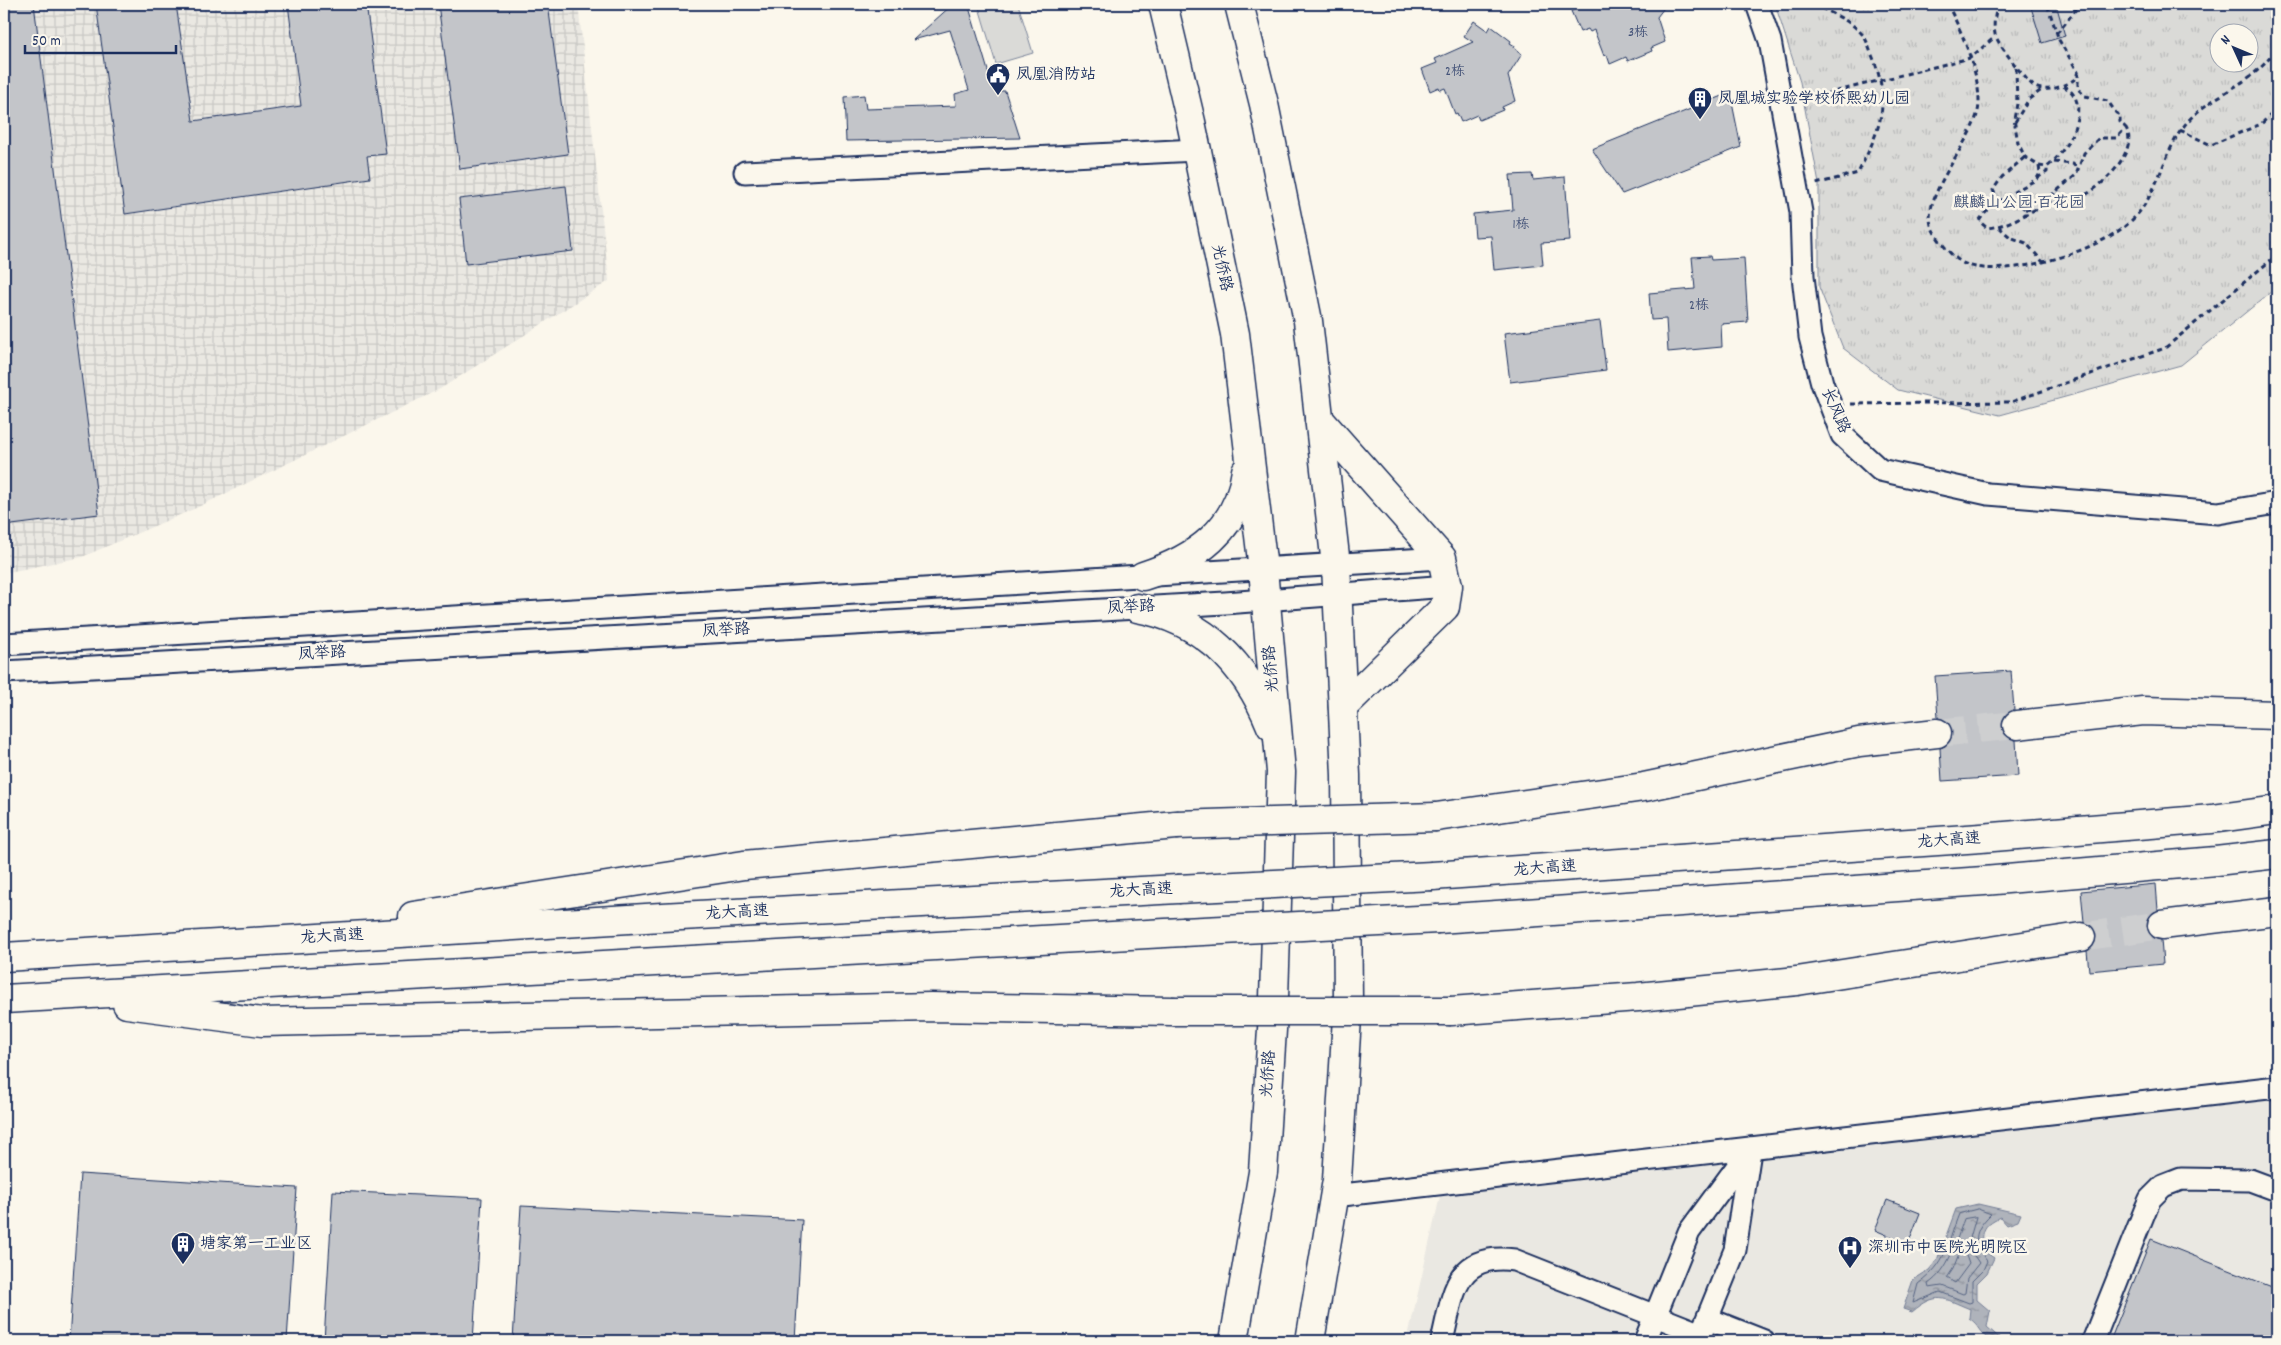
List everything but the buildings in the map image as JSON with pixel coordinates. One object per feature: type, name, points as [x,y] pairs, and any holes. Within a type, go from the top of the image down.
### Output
[{"type":"main road","name":"光侨路","points":[[1163,4],[1197,150],[1235,334],[1263,569],[1282,772],[1274,998],[1263,1172],[1234,1341]]},
{"type":"main road","points":[[1239,4],[1264,104],[1308,321],[1336,565],[1346,776],[1348,1001],[1334,1196],[1310,1341]]},
{"type":"main road","points":[[1319,419],[1442,558],[1448,586],[1445,607],[1343,707]]},
{"type":"main road","points":[[1143,576],[1182,562],[1221,532],[1239,499],[1246,477],[1249,452]]},
{"type":"main road","points":[[1137,608],[1156,612],[1192,626],[1224,652],[1240,670],[1266,714],[1280,754]]},
{"type":"main road","points":[[2017,724],[2144,711],[2277,715]]},
{"type":"main road","points":[[168,946],[421,915],[744,865],[1176,825],[1436,817],[1644,787],[1859,742],[1937,733]]},
{"type":"main road","name":"龙大高速","points":[[4,956],[1432,876],[1981,838],[2212,818],[2277,810]]},
{"type":"main road","points":[[4,999],[1438,919],[1984,881],[2277,854]]},
{"type":"main road","points":[[2162,925],[2277,911]]},
{"type":"main road","points":[[61,995],[262,1022],[930,1007],[1172,1011],[1451,1011],[1638,997],[1797,981],[2081,937]]},
{"type":"street","name":"长风路","points":[[1757,4],[1770,41],[1801,212],[1803,276],[1810,337],[1822,383],[1842,435],[1880,470],[1988,494],[2218,513],[2277,503]]},
{"type":"street","points":[[745,172],[1197,150]]},
{"type":"street","name":"凤举路","points":[[4,644],[1442,558]]},
{"type":"street","name":"凤举路","points":[[4,672],[1137,608],[1448,586]]},
{"type":"street","points":[[1334,1196],[2277,1086]]},
{"type":"street","points":[[1646,1341],[1689,1232],[1751,1148]]},
{"type":"street","points":[[1702,1331],[1735,1250],[1751,1148]]},
{"type":"street","points":[[2093,1341],[2150,1199],[2163,1186],[2181,1179],[2250,1180],[2277,1190]]},
{"type":"street","points":[[1442,1341],[1454,1291],[1462,1274],[1477,1262],[1495,1257],[1514,1260],[1656,1316],[1702,1331],[1764,1341]]},
{"type":"path","points":[[1797,189],[1858,173],[1875,140],[1884,104],[1877,68],[1863,35],[1840,18],[1813,4]]},
{"type":"path","points":[[1947,4],[1970,58],[1978,86],[1978,110],[1969,137],[1949,169],[1934,200],[1931,224],[1945,248],[1964,264],[1995,269],[2026,266],[2043,262],[2104,241],[2132,221],[2152,191],[2180,130],[2195,114],[2255,71],[2273,53],[2277,46]]},
{"type":"path","points":[[1998,4],[1994,18],[1995,37],[2016,67],[2035,87],[2043,89],[2063,86],[2075,79],[2078,72]]},
{"type":"path","points":[[2047,4],[2056,33],[2078,72],[2078,89],[2085,96],[2108,101],[2116,113],[2120,115],[2120,122],[2129,134],[2126,153],[2118,166],[2085,195],[2058,198],[2025,216],[1999,226],[1987,228],[1979,221],[1985,212],[2003,199],[2047,172],[2047,167]]},
{"type":"path","points":[[2056,33],[2068,23],[2075,9],[2082,4]]},
{"type":"path","points":[[1782,105],[1970,58],[1995,37]]},
{"type":"path","points":[[2016,67],[2017,104],[2014,123],[2018,143],[2025,157],[2039,166],[2047,167],[2054,162],[2072,130],[2079,106],[2085,96]]},
{"type":"path","points":[[2063,86],[2075,92],[2079,106]]},
{"type":"path","points":[[2014,123],[2029,99],[2043,89]]},
{"type":"path","points":[[2180,130],[2210,146],[2261,124],[2277,109]]},
{"type":"path","points":[[2058,198],[2054,194],[2076,175],[2084,153],[2099,138],[2116,138],[2126,128]]},
{"type":"path","points":[[1999,202],[1993,190],[2002,178],[2025,157]]},
{"type":"path","points":[[2054,162],[2074,164],[2078,170]]},
{"type":"path","points":[[2037,179],[2040,173],[2039,166]]},
{"type":"path","points":[[2017,191],[2017,203]]},
{"type":"path","points":[[2003,199],[2017,203],[2025,209],[2037,210]]},
{"type":"path","points":[[2025,209],[2025,216]]},
{"type":"path","points":[[1999,226],[2010,236],[2026,243],[2043,262]]},
{"type":"path","points":[[1830,405],[2011,402],[2165,348],[2277,255]]},
{"type":"shaded area","points":[[4,4],[578,4],[609,281],[440,389],[196,508],[82,557],[4,573]]},
{"type":"shaded area","name":"深圳市中医院光明院区","points":[[2277,1099],[2277,1341],[1407,1341],[1440,1196]]},
{"type":"green space","points":[[978,4],[1018,4],[1033,53],[996,64]]},
{"type":"green space","name":"麒麟山公园·百花园","points":[[1775,4],[2277,4],[2277,287],[2181,365],[2000,415],[1898,390],[1843,348],[1819,287],[1819,184],[1800,82]]},
{"type":"water","points":[[1978,1204],[2021,1214],[2018,1221],[2007,1225],[2000,1217],[1994,1220],[1989,1223],[1983,1234],[1984,1251],[1994,1258],[1987,1273],[1977,1283],[1977,1300],[1990,1311],[1987,1327],[2003,1341],[1990,1339],[1986,1336],[1969,1318],[1970,1309],[1940,1298],[1928,1301],[1912,1312],[1903,1309],[1913,1280],[1929,1270],[1937,1260],[1956,1209]]},
{"type":"tunnel","points":[[1937,733],[2017,725]]},
{"type":"tunnel","points":[[2081,937],[2162,925]]},
{"type":"place","name":"凤凰消防站","points":[[998,96]]},
{"type":"place","name":"凤凰城实验学校侨熙幼儿园","points":[[1700,120]]},
{"type":"place","name":"塘家第一工业区","points":[[183,1265]]},
{"type":"place","name":"深圳市中医院光明院区","points":[[1850,1269]]}]
